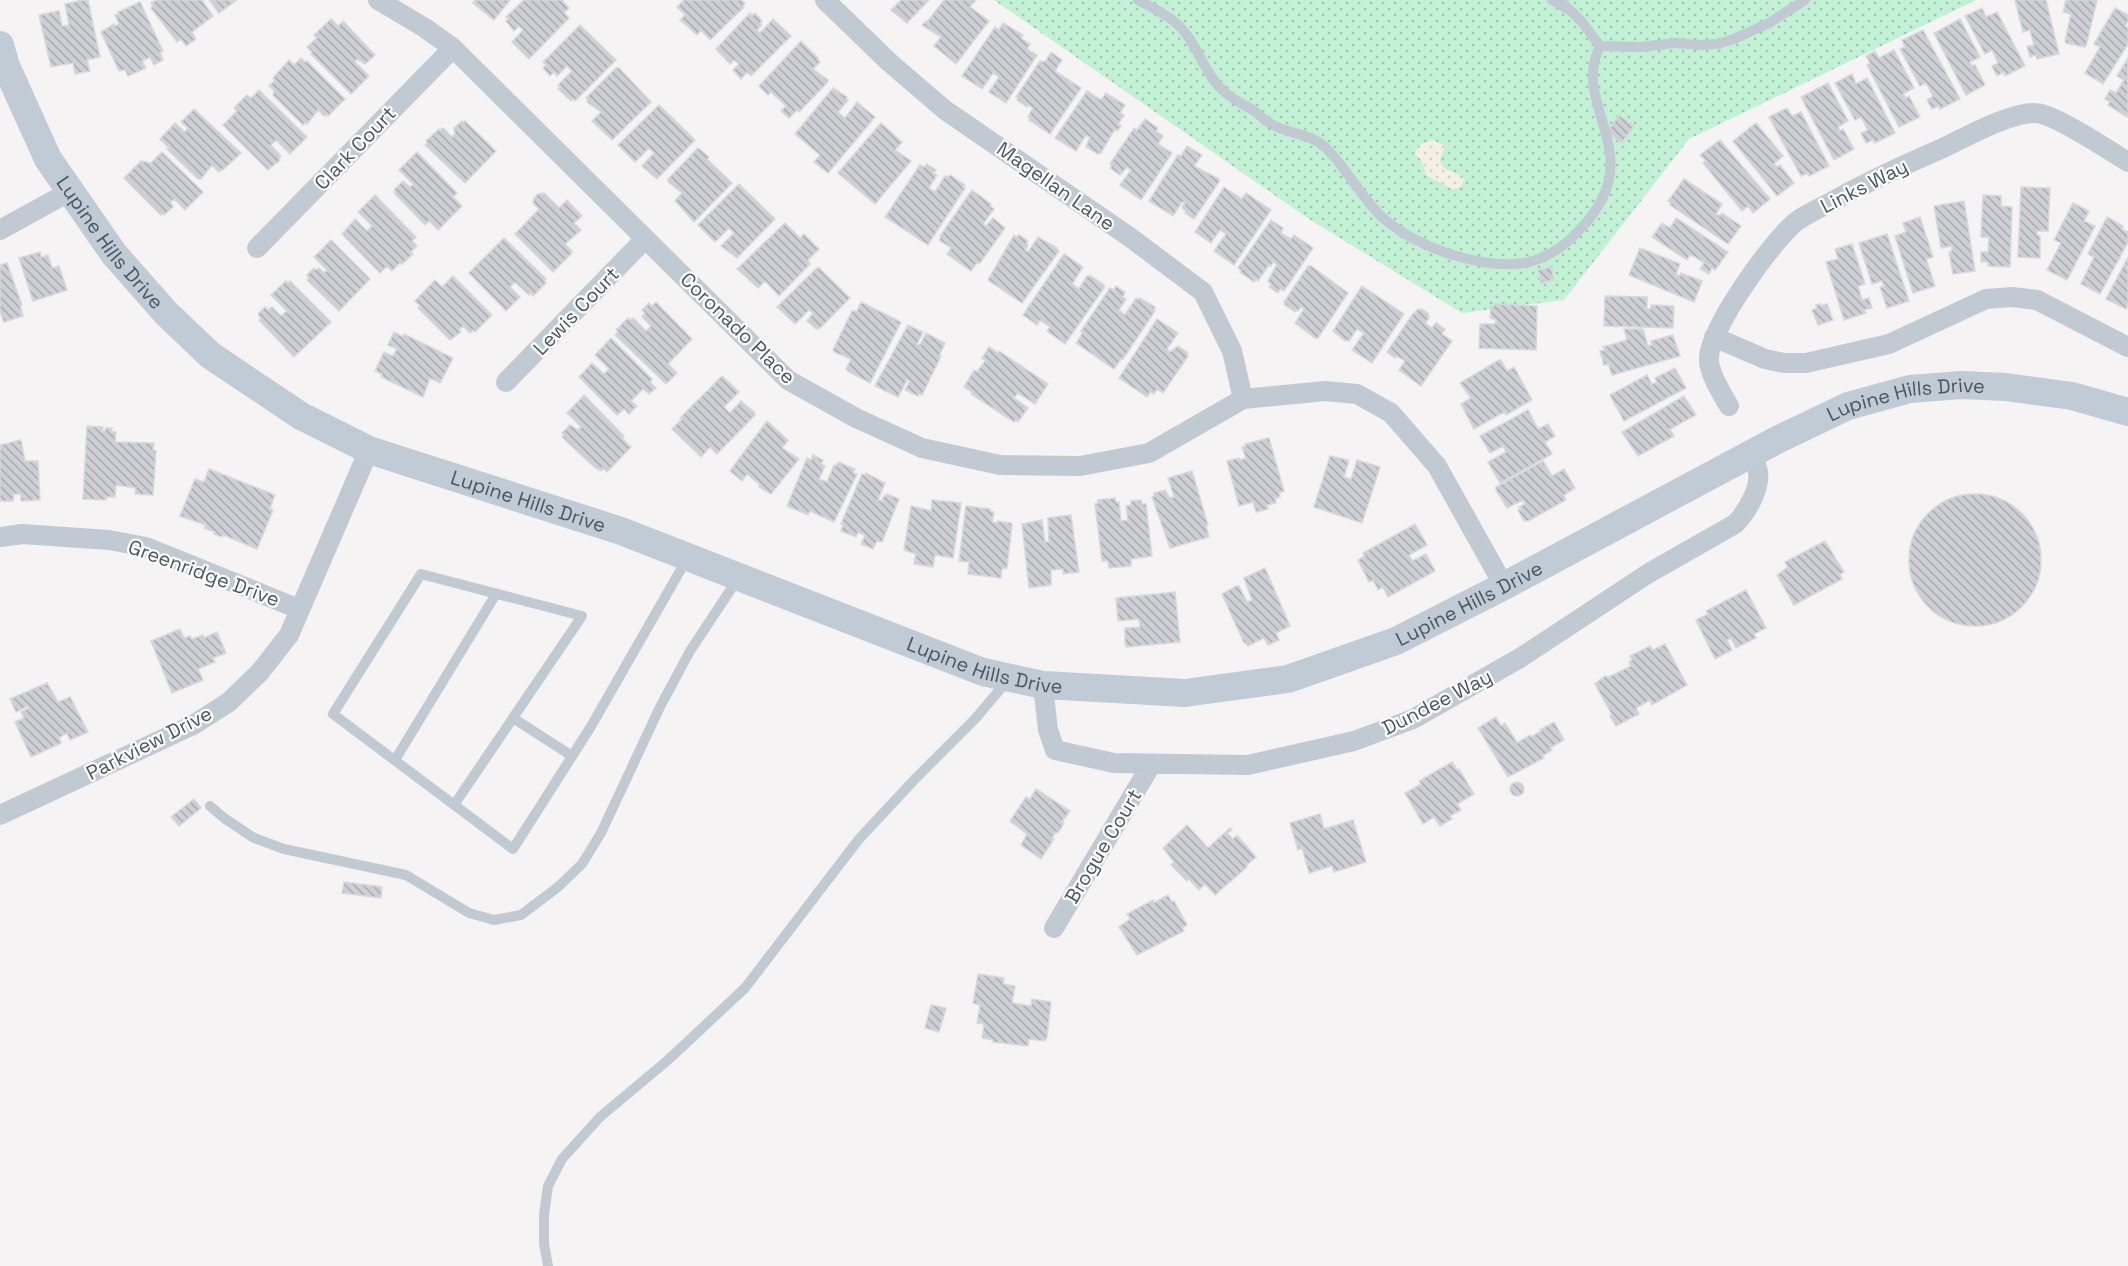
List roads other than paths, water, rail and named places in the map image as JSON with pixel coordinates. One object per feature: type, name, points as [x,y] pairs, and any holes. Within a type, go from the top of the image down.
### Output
[{"type":"street","name":"Coronado Place","points":[[378,0],[453,48],[788,380],[856,418],[922,448],[1000,465],[1080,466],[1149,453],[1243,399],[1325,391],[1357,394],[1391,413],[1437,466],[1504,586]]},
{"type":"street","name":"Magellan Lane","points":[[825,0],[889,62],[945,110],[1131,238],[1203,292],[1232,351],[1243,399]]},
{"type":"street","name":"Lupine Hills Drive","points":[[0,45],[6,66],[48,159],[114,254],[166,313],[210,355],[301,416],[369,450],[621,531],[983,672],[1043,685],[1185,693],[1288,679],[1396,641],[1848,406],[1910,389],[1961,385],[2006,387],[2072,396],[2128,412]]},
{"type":"street","name":"Clark Court","points":[[257,248],[453,48]]},
{"type":"street","name":"Links Way","points":[[1730,406],[1718,387],[1708,360],[1714,337],[1727,311],[1761,263],[1777,241],[1797,221],[1872,180],[2012,117],[2037,113],[2058,121],[2128,162]]},
{"type":"street","points":[[0,231],[69,192]]},
{"type":"street","name":"Lewis Court","points":[[506,382],[645,239]]},
{"type":"street","points":[[1714,337],[1765,359],[1784,363],[1806,363],[1889,344],[1986,299],[2012,297],[2037,300],[2128,347]]},
{"type":"street","name":"Parkview Drive","points":[[0,815],[194,725],[229,702],[260,672],[289,634],[369,450]]},
{"type":"street","name":"Dundee Way","points":[[1043,685],[1048,730],[1055,750],[1114,763],[1248,765],[1354,741],[1413,719],[1520,658],[1649,573],[1735,524],[1744,515],[1755,492],[1757,469],[1749,456]]},
{"type":"street","name":"Greenridge Drive","points":[[0,537],[22,534],[109,540],[146,548],[299,609]]},
{"type":"street","name":"Brogue Court","points":[[1054,928],[1151,765]]},
{"type":"lane","points":[[1138,0],[1183,29],[1211,79],[1228,95],[1270,124],[1308,137],[1323,145],[1369,203],[1395,227],[1435,249],[1491,265],[1528,264],[1546,256],[1574,236],[1600,204],[1610,176],[1611,159],[1609,141],[1596,101],[1593,83],[1593,67],[1600,46]]},
{"type":"lane","points":[[1552,0],[1571,11]]},
{"type":"lane","points":[[1559,0],[1582,22],[1600,46]]},
{"type":"lane","points":[[1600,46],[1718,44],[1769,23],[1805,0]]},
{"type":"lane","points":[[454,805],[582,616],[421,574],[333,714],[395,760],[454,805],[513,849],[572,756],[688,557]]},
{"type":"lane","points":[[210,806],[254,838],[284,849],[406,874],[469,913],[494,920],[521,915],[558,887],[582,864],[601,833],[660,708],[690,651],[739,577]]},
{"type":"lane","points":[[395,760],[496,594]]},
{"type":"lane","points":[[548,1266],[544,1244],[544,1215],[548,1186],[562,1159],[600,1117],[668,1060],[745,988],[859,839],[975,719],[1010,678]]},
{"type":"lane","points":[[513,718],[572,756]]}]
